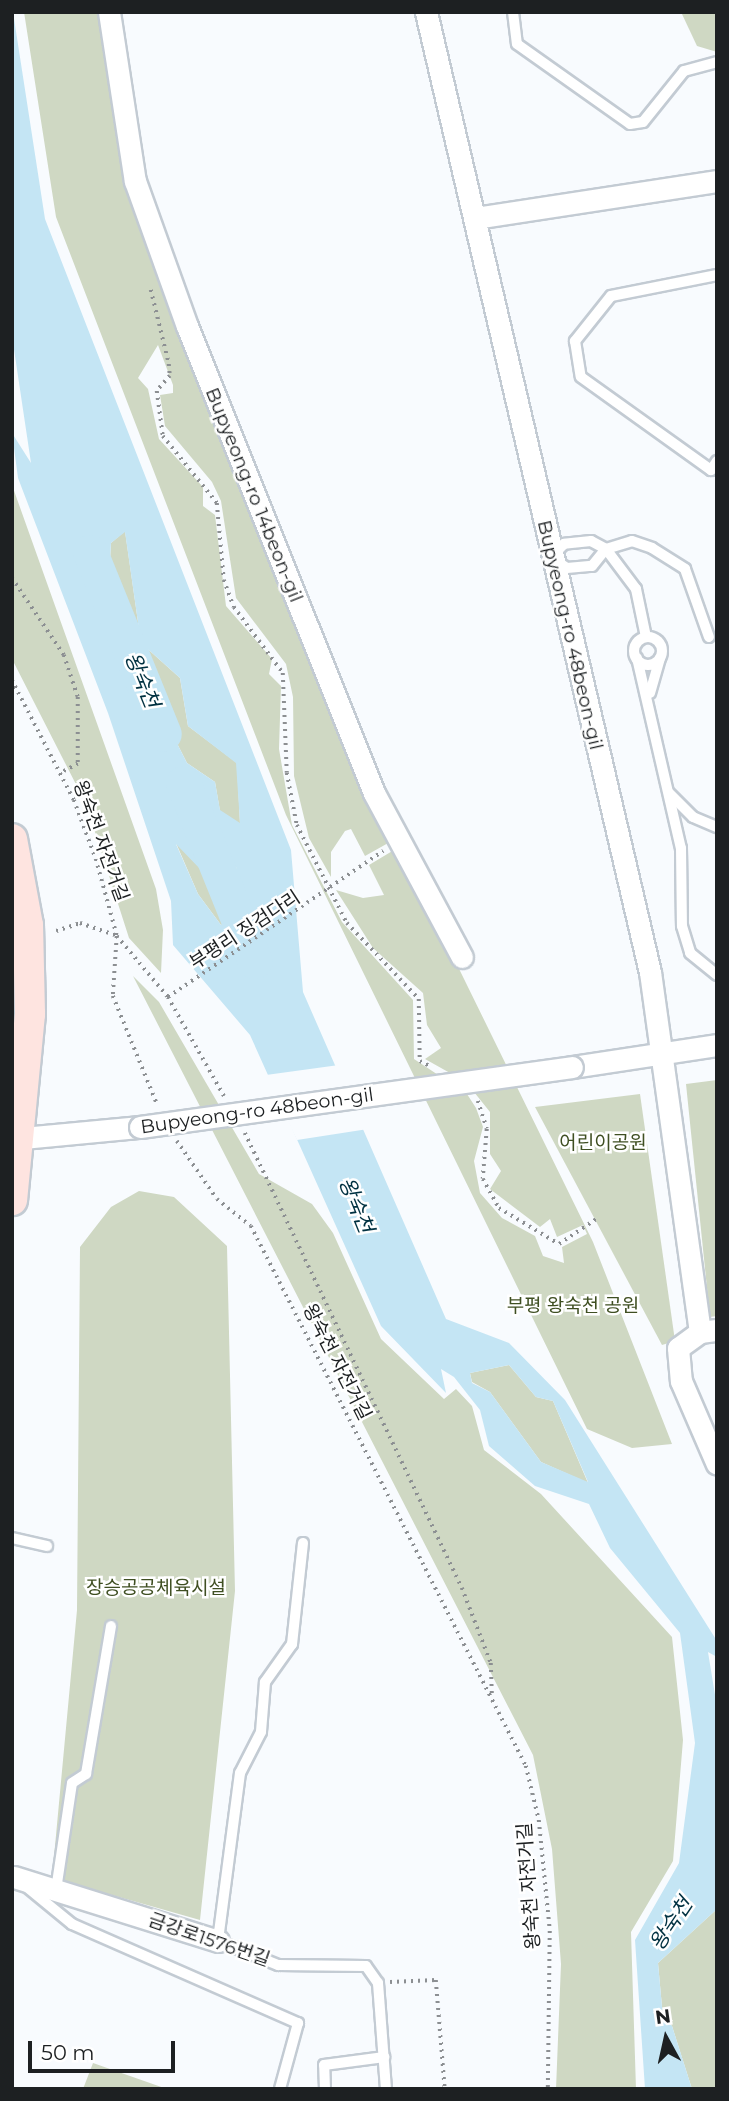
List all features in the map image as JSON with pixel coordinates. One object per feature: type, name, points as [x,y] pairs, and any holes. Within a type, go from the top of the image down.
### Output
[{"type":"main road","points":[[12,839],[28,925],[12,1200]]},
{"type":"street","name":"Bupyeong-ro 14beon-gil","points":[[109,12],[135,181],[187,326],[374,793],[462,957]]},
{"type":"street","name":"Bupyeong-ro 48beon-gil","points":[[426,12],[666,1052]]},
{"type":"street","points":[[475,218],[717,181]]},
{"type":"street","name":"Bupyeong-ro 48beon-gil","points":[[17,1138],[140,1127],[717,1045]]},
{"type":"street","points":[[666,1052],[709,1331],[678,1348],[681,1381],[717,1464]]},
{"type":"street","name":"금강로1576번길","points":[[13,1879],[218,1941]]},
{"type":"lane","points":[[513,12],[517,44],[630,124],[643,122],[684,71],[717,62]]},
{"type":"lane","points":[[715,469],[581,377],[575,341],[611,296],[717,275]]},
{"type":"lane","points":[[646,637],[636,589],[606,549],[592,541],[564,544],[551,557],[567,568],[592,566],[606,549],[632,541],[685,569],[709,637]]},
{"type":"lane","points":[[646,637],[636,645],[637,658],[650,693],[681,848],[682,926],[690,953],[717,975]]},
{"type":"lane","points":[[646,637],[661,645],[650,693]]},
{"type":"lane","points":[[637,658],[648,664],[660,658]]},
{"type":"lane","points":[[669,793],[693,817],[717,827]]},
{"type":"lane","points":[[12,1538],[47,1546]]},
{"type":"lane","points":[[218,1941],[240,1773],[261,1732],[265,1682],[292,1644],[303,1542]]},
{"type":"lane","points":[[56,1890],[72,1783],[86,1774],[111,1626]]},
{"type":"lane","points":[[13,1879],[72,1924],[298,2023],[280,2089]]},
{"type":"lane","name":"금강로1576번길","points":[[218,1941],[278,1965],[366,1966],[378,1983]]},
{"type":"lane","points":[[378,1983],[386,2089]]},
{"type":"lane","points":[[325,2089],[324,2065],[384,2057]]},
{"type":"path","points":[[169,364],[170,376],[157,391],[163,436],[217,503],[224,580],[234,607],[283,673],[287,773],[297,825],[330,889],[363,944],[419,999],[420,1061],[442,1073]]},
{"type":"path","points":[[12,578],[64,655],[78,697],[78,764],[61,773]]},
{"type":"path","name":"왕숙천 자전거길","points":[[12,680],[61,773],[117,936],[113,996],[162,1112]]},
{"type":"path","name":"부평리 징검다리","points":[[168,997],[314,902],[368,859]]},
{"type":"path","points":[[56,931],[80,923],[117,936],[168,997],[230,1106]]},
{"type":"path","points":[[470,1092],[483,1107],[483,1179],[499,1208],[559,1244],[596,1219]]},
{"type":"path","points":[[243,1129],[462,1588],[491,1663],[492,1696]]},
{"type":"path","name":"왕숙천 자전거길","points":[[172,1133],[217,1199],[251,1226],[526,1766],[539,1820],[550,1931],[548,2089]]},
{"type":"path","points":[[378,1983],[436,1980],[445,2089]]},
{"type":"green space","name":"부평 왕숙천 공원","points":[[24,12],[100,12],[139,214],[260,538],[338,722],[593,1242],[672,1444],[632,1448],[587,1429],[286,815],[56,217]],"holes":[[[158,345],[173,385],[173,393],[160,395],[165,426],[212,482],[221,501],[236,598],[286,664],[293,697],[294,776],[309,838],[331,877],[331,852],[345,831],[351,829],[365,856],[390,842],[394,850],[369,865],[384,895],[363,898],[336,890],[373,948],[423,993],[427,1025],[441,1048],[425,1059],[466,1082],[490,1112],[490,1154],[501,1171],[490,1189],[540,1227],[550,1219],[557,1237],[583,1225],[587,1234],[562,1247],[564,1263],[543,1256],[535,1236],[502,1218],[480,1193],[474,1161],[483,1127],[476,1108],[467,1094],[414,1059],[413,1000],[342,922],[292,825],[279,749],[281,686],[269,674],[272,659],[226,606],[215,515],[203,506],[203,487],[159,439],[148,389],[138,378]]]},
{"type":"green space","points":[[681,12],[717,12],[717,52],[697,46]]},
{"type":"green space","points":[[12,485],[156,889],[163,930],[161,973],[129,938],[86,804],[12,659]]},
{"type":"green space","points":[[125,531],[141,643],[180,678],[188,726],[237,763],[240,824],[220,811],[215,782],[187,763],[159,708],[123,661],[107,612],[111,543]]},
{"type":"green space","points":[[181,806],[236,867],[248,913],[221,925],[198,894],[176,843],[201,869]]},
{"type":"green space","points":[[133,976],[159,1002],[259,1174],[312,1204],[333,1233],[381,1339],[444,1399],[456,1389],[472,1406],[484,1450],[541,1494],[672,1637],[683,1740],[673,1861],[631,1932],[636,2089],[556,2089],[561,1964],[552,1849],[533,1755]]},
{"type":"green space","points":[[717,1080],[717,1316],[710,1317],[686,1084]]},
{"type":"green space","name":"어린이공원","points":[[640,1094],[675,1341],[662,1345],[535,1107]]},
{"type":"green space","name":"장승공공체육시설","points":[[139,1191],[174,1197],[227,1246],[235,1591],[200,1920],[52,1878],[77,1610],[80,1247],[111,1207]]},
{"type":"green space","points":[[509,1365],[536,1397],[553,1401],[588,1483],[541,1462],[490,1392],[472,1382],[470,1373]]},
{"type":"green space","points":[[717,1909],[717,2089],[692,2089],[672,2026],[663,2018],[658,1963]]},
{"type":"green space","points":[[93,2063],[167,2089],[83,2089]]},
{"type":"water","points":[[13,12],[45,219],[291,850],[303,992],[446,1319],[509,1343],[565,1400],[717,1641],[717,1657],[708,1652],[717,1707],[717,1909],[658,1963],[663,2018],[672,2026],[692,2089],[645,2089],[635,1940],[679,1863],[695,1743],[680,1633],[610,1548],[589,1504],[535,1486],[489,1446],[480,1410],[454,1377],[441,1369],[446,1393],[381,1326],[250,1035],[173,945],[171,901],[108,713],[18,478],[12,433],[31,463],[12,336]],"holes":[[[125,532],[141,643],[180,678],[188,726],[236,763],[240,823],[220,810],[215,782],[187,763],[159,708],[123,661],[107,612],[111,543]],[[182,806],[236,867],[248,914],[221,925],[198,894],[176,844],[202,871]],[[509,1365],[536,1397],[553,1401],[588,1482],[541,1462],[490,1392],[472,1383],[470,1373]]]},
{"type":"pier","points":[[339,1065],[368,1129],[297,1140],[266,1075]]},
{"type":"waterway","name":"왕숙천","points":[[90,552],[164,734]]},
{"type":"waterway","name":"왕숙천","points":[[183,783],[255,961]]}]
